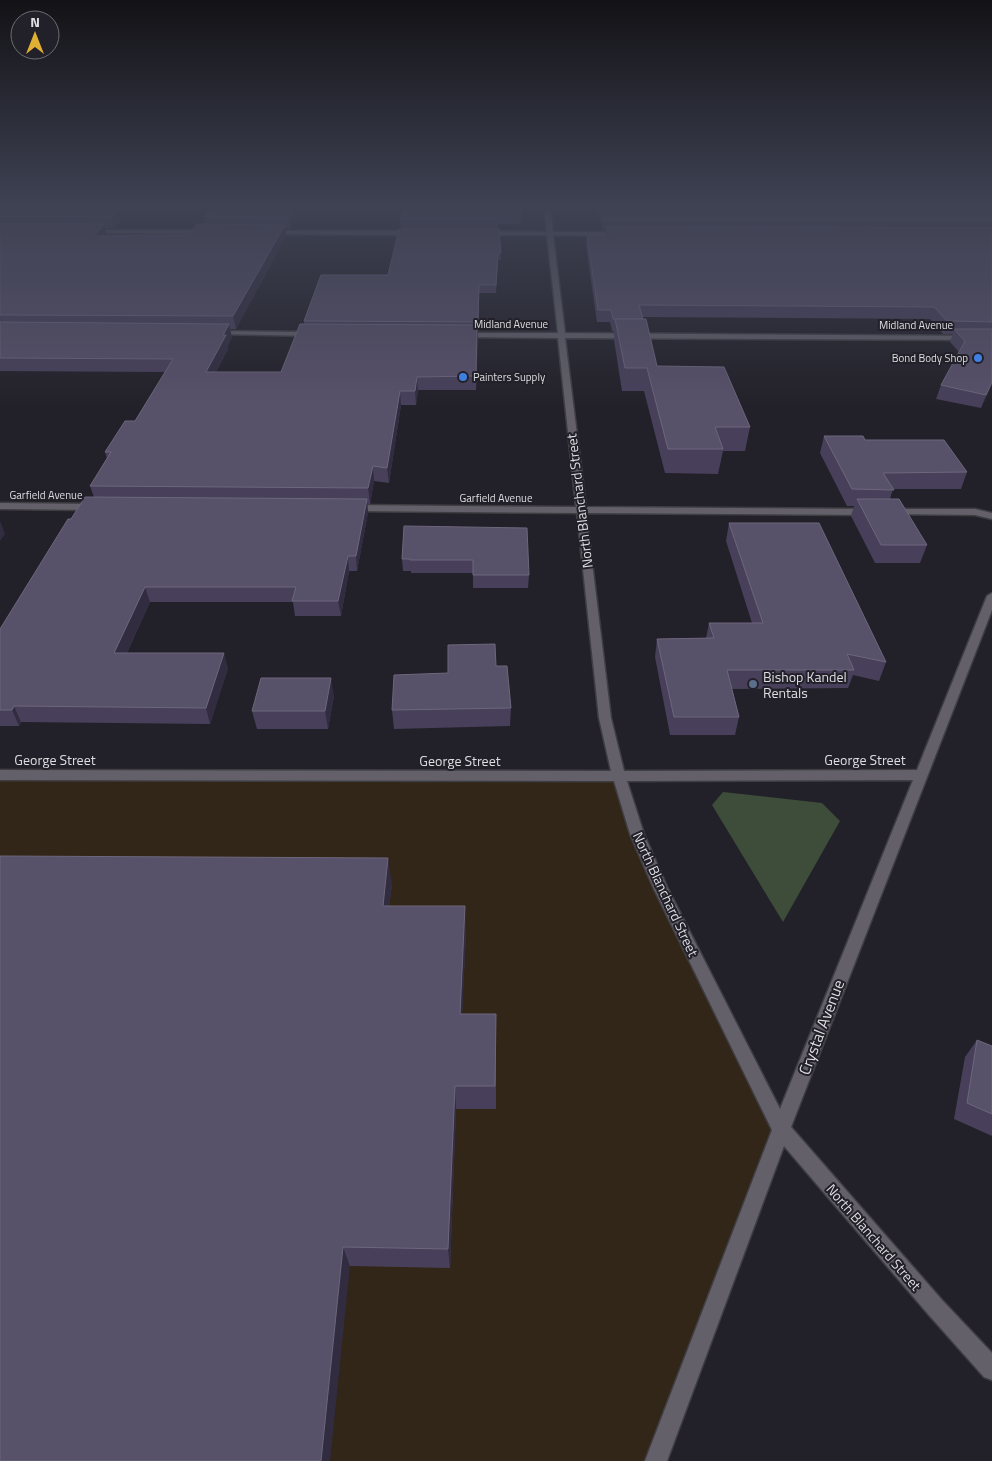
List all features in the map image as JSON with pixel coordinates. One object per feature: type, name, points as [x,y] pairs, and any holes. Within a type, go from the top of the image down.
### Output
[{"type":"street","name":"North Blanchard Street","points":[[553,274],[605,718],[619,776],[637,834],[661,889],[780,1130],[992,1369]]},
{"type":"street","points":[[204,333],[319,334]]},
{"type":"street","name":"Midland Avenue","points":[[455,335],[992,338]]},
{"type":"street","name":"Garfield Avenue","points":[[0,506],[102,507]]},
{"type":"street","name":"Garfield Avenue","points":[[338,508],[975,512],[992,516]]},
{"type":"street","name":"Crystal Avenue","points":[[656,1461],[780,1130],[920,775],[989,614],[992,596]]},
{"type":"street","name":"George Street","points":[[0,774],[335,777],[920,775]]},
{"type":"shaded area","points":[[0,770],[619,776],[637,834],[781,1129],[657,1461],[0,1461]]},
{"type":"green space","points":[[723,792],[822,803],[840,821],[783,922],[712,805]]},
{"type":"building","points":[[0,274],[257,274],[233,316],[0,315]]},
{"type":"building","points":[[497,274],[496,285],[479,285],[478,322],[304,321],[321,275]]},
{"type":"building","points":[[593,274],[992,274],[992,322],[947,321],[934,307],[639,305],[643,319],[613,319],[611,310],[598,310]]},
{"type":"building","points":[[615,319],[646,319],[657,366],[724,367],[750,427],[715,427],[723,449],[668,449],[647,368],[625,368]]},
{"type":"building","points":[[0,322],[229,324],[223,335],[226,335],[206,372],[281,372],[300,324],[477,325],[476,376],[417,377],[415,391],[400,391],[387,468],[373,466],[368,488],[90,486],[111,452],[105,452],[125,421],[135,421],[173,359],[0,358]]},
{"type":"building","points":[[954,329],[992,329],[992,382],[986,395],[941,385],[965,341]]},
{"type":"building","points":[[824,436],[863,436],[865,440],[944,440],[967,472],[883,473],[894,490],[852,489]]},
{"type":"building","points":[[85,497],[367,499],[356,556],[348,556],[338,601],[292,601],[296,587],[145,587],[114,653],[224,653],[206,708],[14,706],[12,710],[0,710],[0,629],[68,519],[71,519]]},
{"type":"building","points":[[857,499],[899,499],[927,545],[881,545]]},
{"type":"building","points":[[729,523],[819,523],[886,662],[847,654],[854,670],[727,670],[739,717],[674,717],[657,639],[714,638],[709,623],[763,623]]},
{"type":"building","points":[[404,526],[527,528],[529,575],[473,575],[473,560],[402,559]]},
{"type":"building","points":[[495,644],[496,666],[507,666],[511,708],[392,710],[394,675],[448,673],[448,645]]},
{"type":"building","points":[[261,678],[331,678],[325,711],[252,711]]},
{"type":"building","points":[[0,856],[388,858],[383,906],[465,906],[460,1014],[496,1014],[495,1086],[455,1086],[448,1249],[343,1247],[321,1461],[0,1461]]},
{"type":"building","points":[[977,1040],[992,1046],[992,1114],[967,1103]]},
{"type":"place","name":"Bond Body Shop","points":[[978,358]]},
{"type":"place","name":"Painters Supply","points":[[463,377]]},
{"type":"place","name":"Bishop Kandel Rentals","points":[[753,684]]}]
